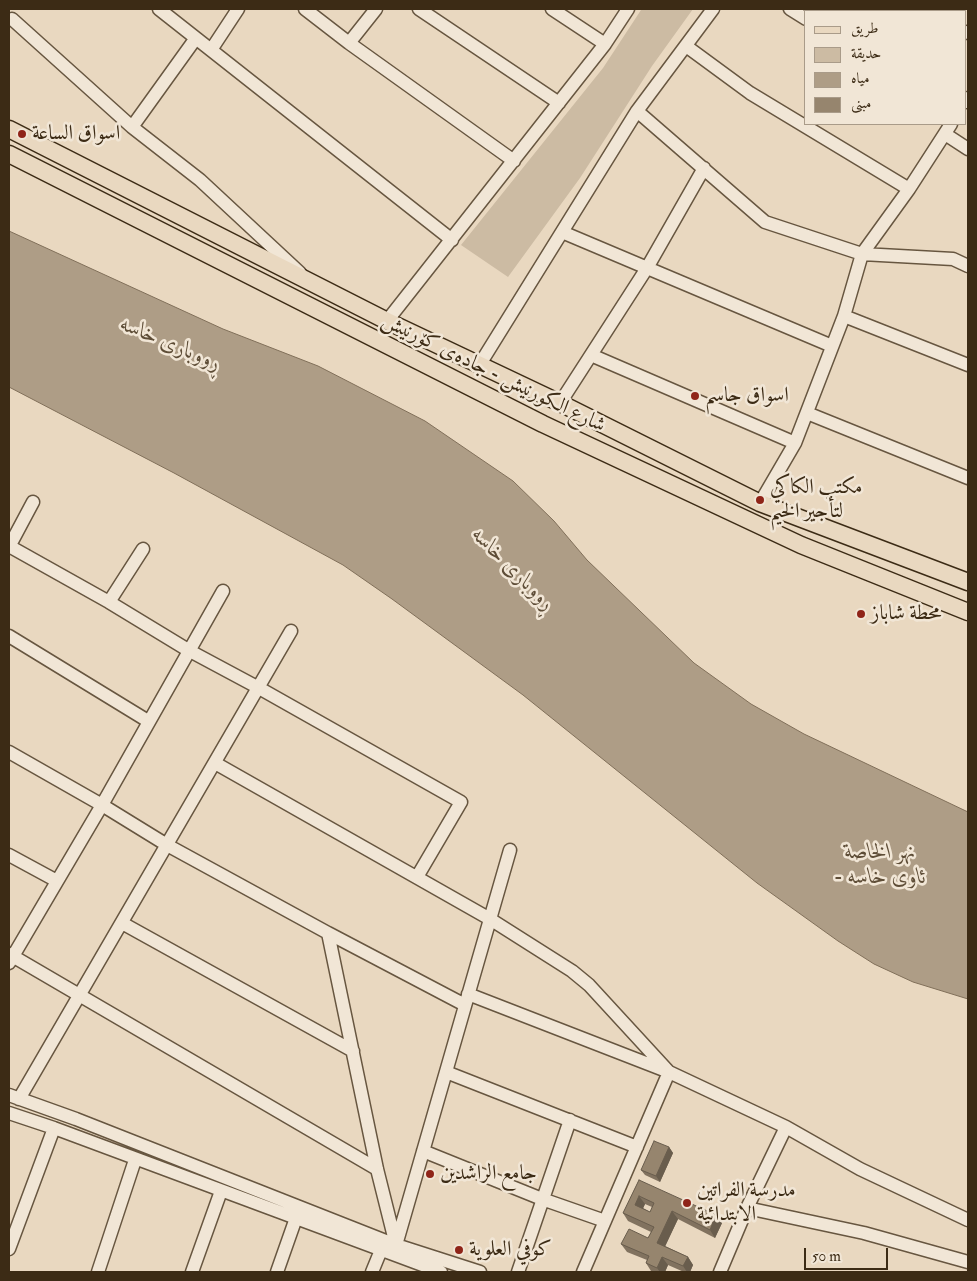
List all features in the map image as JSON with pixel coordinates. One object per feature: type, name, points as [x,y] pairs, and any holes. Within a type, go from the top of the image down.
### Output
[{"type":"main road","name":"شارع الكورنيش - جادەی کۆرنیش","points":[[9,129],[387,322],[480,364],[760,503],[968,582]]},
{"type":"main road","name":"شارع الكورنيش - جادەی کۆرنیش","points":[[9,154],[543,424],[800,545],[968,612]]},
{"type":"main road","points":[[850,565],[860,540]]},
{"type":"main road","points":[[894,583],[904,557]]},
{"type":"street","points":[[20,9],[10,21],[132,127],[200,180],[312,283]]},
{"type":"street","points":[[159,9],[452,240]]},
{"type":"street","points":[[211,50],[238,9]]},
{"type":"street","points":[[305,9],[349,43],[514,161]]},
{"type":"street","points":[[349,43],[376,9]]},
{"type":"street","points":[[418,9],[559,103]]},
{"type":"street","points":[[552,9],[605,44]]},
{"type":"street","points":[[387,322],[605,44],[628,9]]},
{"type":"street","points":[[480,364],[637,111],[713,9]]},
{"type":"street","points":[[790,9],[804,18]]},
{"type":"street","points":[[132,127],[196,38]]},
{"type":"street","points":[[686,46],[750,93],[909,189]]},
{"type":"street","points":[[637,111],[765,222],[862,254],[953,259],[968,266]]},
{"type":"street","points":[[760,503],[795,443],[844,316],[862,254],[909,189],[948,129],[968,149]]},
{"type":"street","points":[[560,403],[647,268],[704,168]]},
{"type":"street","points":[[562,232],[832,346]]},
{"type":"street","points":[[844,316],[968,365]]},
{"type":"street","points":[[591,355],[795,443]]},
{"type":"street","points":[[807,413],[968,478]]},
{"type":"street","points":[[33,502],[9,546],[109,602],[188,650],[461,802],[417,877]]},
{"type":"street","points":[[109,602],[144,550]]},
{"type":"street","points":[[223,591],[102,805],[10,958],[377,1169]]},
{"type":"street","points":[[291,631],[79,996],[14,1097],[102,1129],[396,1245],[480,1272]]},
{"type":"street","points":[[9,636],[148,721]]},
{"type":"street","points":[[9,752],[167,845],[328,933],[467,999],[669,1072],[786,1127],[860,1169],[968,1220]]},
{"type":"street","points":[[215,763],[490,919],[572,971],[583,980],[669,1072]]},
{"type":"street","points":[[396,1245],[510,850]]},
{"type":"street","points":[[9,855],[57,881]]},
{"type":"street","points":[[122,923],[353,1051]]},
{"type":"street","points":[[328,933],[377,1169],[396,1245]]},
{"type":"street","points":[[446,1072],[637,1147]]},
{"type":"street","points":[[584,1272],[669,1072]]},
{"type":"street","points":[[9,1113],[441,1272]]},
{"type":"street","points":[[518,1272],[570,1120]]},
{"type":"street","points":[[720,1272],[747,1208],[786,1127]]},
{"type":"street","points":[[9,1249],[54,1128]]},
{"type":"street","points":[[96,1144],[102,1129]]},
{"type":"street","points":[[423,1151],[542,1199],[605,1221]]},
{"type":"street","points":[[98,1272],[135,1160]]},
{"type":"street","points":[[192,1272],[220,1191]]},
{"type":"street","points":[[747,1208],[864,1233],[968,1262]]},
{"type":"street","points":[[277,1272],[296,1218]]},
{"type":"street","points":[[372,1272],[381,1250]]},
{"type":"green space","points":[[693,9],[652,66],[580,178],[508,277],[461,245],[603,68],[641,10]]},
{"type":"water","name":"نهر الخاصة - ئاوی خاسە","points":[[9,231],[223,329],[318,366],[425,421],[513,481],[554,521],[587,560],[694,663],[751,704],[804,734],[968,812],[968,999],[913,982],[874,964],[838,941],[757,883],[523,695],[343,565],[174,473],[9,387]]},
{"type":"building","points":[[654,1141],[669,1147],[656,1176],[641,1170]]},
{"type":"building","points":[[639,1180],[716,1215],[710,1230],[672,1211],[657,1243],[688,1257],[683,1266],[662,1257],[657,1268],[646,1263],[649,1256],[621,1244],[629,1229],[648,1238],[654,1227],[623,1213]],"holes":[[[639,1196],[654,1203],[650,1212],[635,1205]]]},
{"type":"place","name":"اسواق الساعة","points":[[22,134]]},
{"type":"place","name":"اسواق جاسم","points":[[695,396]]},
{"type":"place","name":"مكتب الكاكي لتأجير الخيم","points":[[760,500]]},
{"type":"place","name":"محطة شاباز","points":[[861,614]]},
{"type":"place","name":"جامع الراشدين","points":[[430,1174]]},
{"type":"place","name":"مدرسة الفراتين الابتدائية","points":[[687,1203]]},
{"type":"place","name":"كوفي العلوية","points":[[459,1250]]},
{"type":"water label","name":"ڕووباری خاسە","points":[[170,345]]},
{"type":"water label","name":"ڕووباری خاسە","points":[[512,570]]}]
